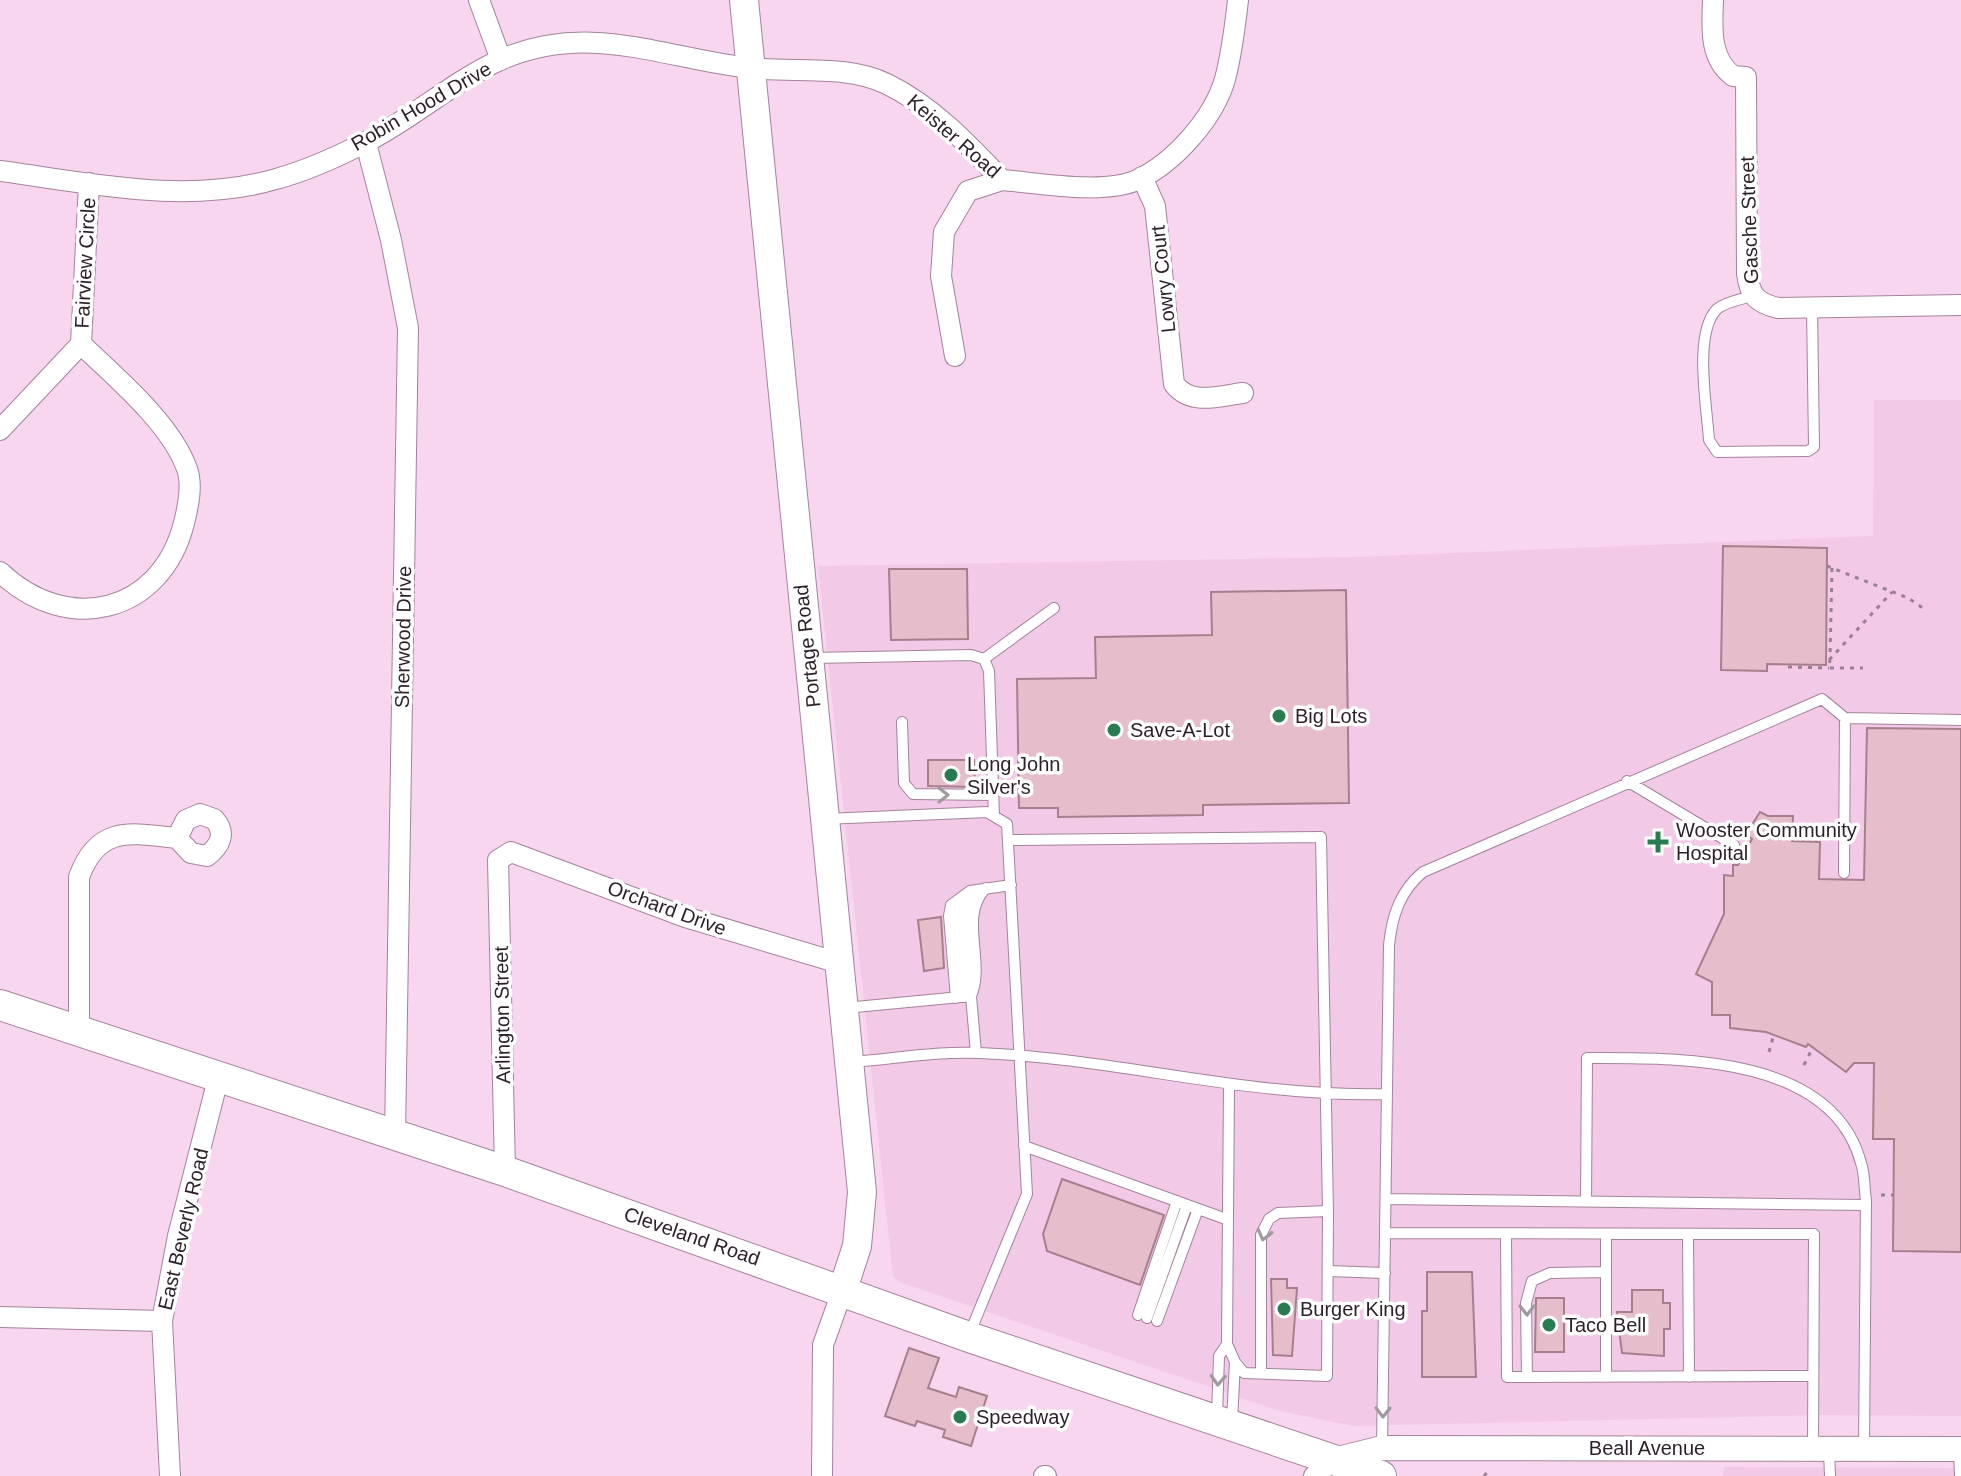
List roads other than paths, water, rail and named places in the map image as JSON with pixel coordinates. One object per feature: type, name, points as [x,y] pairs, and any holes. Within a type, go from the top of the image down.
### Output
[{"type":"main road","name":"Portage Road","points":[[744,0],[862,1192],[857,1246],[843,1289]]},
{"type":"main road","name":"Cleveland Road","points":[[0,1005],[505,1171],[843,1289],[969,1337],[1224,1421],[1324,1468],[1382,1462]]},
{"type":"street","points":[[479,0],[501,60]]},
{"type":"street","name":"Keister Road","points":[[750,68],[860,74],[884,82],[912,97],[933,114],[1002,180],[1099,187],[1142,177],[1173,155],[1200,126],[1224,83],[1238,0]]},
{"type":"street","name":"Gasche Street","points":[[1713,0],[1717,58],[1733,76],[1746,77],[1747,274],[1752,296],[1761,304],[1778,308],[1961,305]]},
{"type":"street","name":"Robin Hood Drive","points":[[0,171],[182,192],[225,190],[277,179],[366,143],[501,60],[543,47],[599,43],[647,46],[750,68]]},
{"type":"street","name":"Sherwood Drive","points":[[366,143],[391,240],[408,328],[395,1136]]},
{"type":"street","name":"Lowry Court","points":[[1142,177],[1155,206],[1174,384],[1182,394],[1193,399],[1243,393]]},
{"type":"street","points":[[955,356],[941,276],[944,232],[968,191],[1002,180]]},
{"type":"street","name":"Fairview Circle","points":[[0,430],[81,344],[89,183]]},
{"type":"street","name":"Fairview Circle","points":[[0,572],[18,590],[49,606],[77,610],[115,604],[151,583],[177,549],[188,504],[188,471],[174,442],[81,344]]},
{"type":"street","points":[[79,1029],[79,877],[87,855],[106,838],[138,834],[177,838]]},
{"type":"street","name":"Orchard Drive","points":[[498,860],[511,852],[685,917],[839,963]]},
{"type":"street","name":"Arlington Street","points":[[498,860],[505,1171]]},
{"type":"street","name":"East Beverly Road","points":[[170,1476],[162,1321],[178,1236],[218,1079]]},
{"type":"street","points":[[822,1476],[823,1345],[843,1289]]},
{"type":"street","points":[[0,1317],[162,1321]]},
{"type":"street","name":"Beall Avenue","points":[[1382,1462],[1821,1448],[1960,1449]]},
{"type":"lane","points":[[1752,296],[1719,306],[1708,321],[1703,341],[1710,448],[1717,452],[1808,451],[1814,447],[1812,307]]},
{"type":"lane","points":[[984,659],[1054,608]]},
{"type":"lane","points":[[809,659],[971,655],[984,659]]},
{"type":"lane","points":[[984,659],[989,671],[994,816]]},
{"type":"lane","points":[[1382,1462],[1389,945],[1391,924],[1406,889],[1423,872],[1822,699],[1845,718],[1961,720]]},
{"type":"lane","points":[[1844,873],[1845,718]]},
{"type":"lane","points":[[902,722],[904,783],[913,794],[993,795]]},
{"type":"lane","points":[[1627,781],[1734,845]]},
{"type":"lane","points":[[825,819],[987,812],[1007,824],[1027,1194],[969,1337]]},
{"type":"lane","points":[[1009,840],[1321,837],[1328,1211],[1327,1376],[1244,1373],[1227,1344],[1229,1085]]},
{"type":"lane","points":[[976,1053],[949,916],[951,905],[979,889],[1011,885]]},
{"type":"lane","points":[[843,1008],[964,997],[978,981],[973,914],[979,889]]},
{"type":"lane","points":[[849,1062],[976,1053],[1020,1056],[1324,1096],[1386,1094]]},
{"type":"lane","points":[[1586,1202],[1587,1058],[1687,1058],[1722,1063],[1794,1086],[1821,1102],[1844,1127],[1861,1162],[1865,1205],[1864,1449]]},
{"type":"lane","points":[[1024,1146],[1226,1219]]},
{"type":"lane","points":[[1386,1199],[1865,1205]]},
{"type":"lane","points":[[1187,1205],[1147,1318],[1187,1205]]},
{"type":"lane","points":[[1261,1374],[1261,1235],[1278,1213],[1328,1211]]},
{"type":"lane","points":[[1386,1233],[1814,1234],[1813,1376],[1821,1448],[1830,1476]]},
{"type":"lane","points":[[1506,1234],[1507,1377],[1813,1376]]},
{"type":"lane","points":[[1606,1234],[1606,1377]]},
{"type":"lane","points":[[1688,1234],[1689,1377]]},
{"type":"lane","points":[[1328,1271],[1385,1273]]},
{"type":"lane","points":[[1527,1377],[1526,1303],[1532,1281],[1550,1273],[1606,1272]]},
{"type":"lane","points":[[1224,1421],[1219,1356],[1227,1344]]},
{"type":"lane","points":[[1224,1421],[1235,1362]]},
{"type":"lane","points":[[1960,1449],[1960,1476]]},
{"type":"place","name":"Big Lots","points":[[1279,716]]},
{"type":"place","name":"Save-A-Lot","points":[[1114,730]]},
{"type":"place","name":"Long John Silver's","points":[[951,775]]},
{"type":"place","name":"Wooster Community Hospital","points":[[1658,842]]},
{"type":"place","name":"Burger King","points":[[1284,1309]]},
{"type":"place","name":"Taco Bell","points":[[1549,1325]]},
{"type":"place","name":"Speedway","points":[[960,1417]]}]
